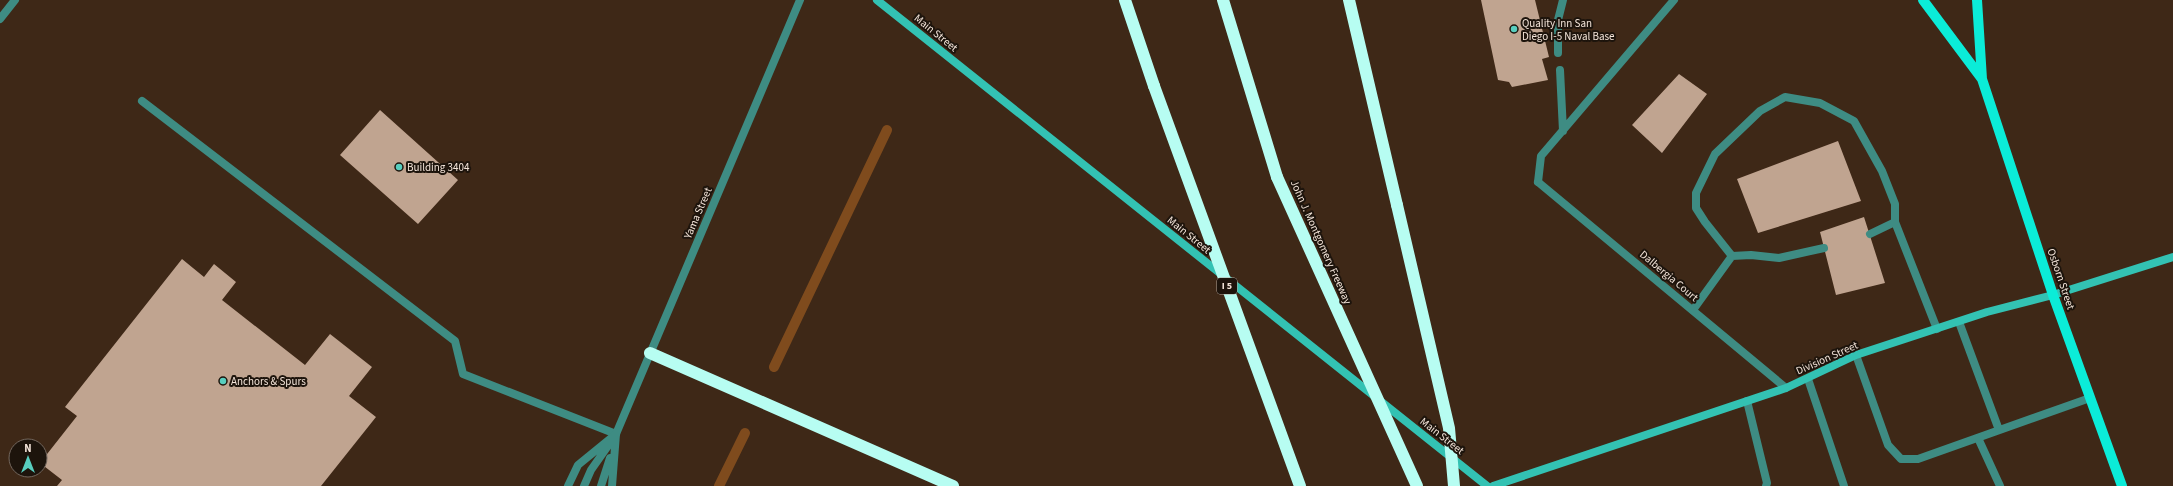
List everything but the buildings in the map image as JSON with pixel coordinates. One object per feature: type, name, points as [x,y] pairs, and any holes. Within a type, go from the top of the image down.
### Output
[{"type":"highway","name":"I 5","points":[[1124,0],[1300,486]]},
{"type":"highway","name":"John J. Montgomery Freeway","points":[[1223,0],[1277,177],[1417,486]]},
{"type":"highway","points":[[1349,0],[1449,428],[1454,486]]},
{"type":"highway","points":[[650,353],[953,486]]},
{"type":"main road","name":"Main Street","points":[[877,0],[1487,486]]},
{"type":"main road","name":"Osborn Street","points":[[1923,0],[1982,78]]},
{"type":"main road","name":"Osborn Street","points":[[1977,0],[1982,78],[2053,295],[2122,486]]},
{"type":"main road","name":"Division Street","points":[[1493,486],[1786,388],[1808,379],[1856,355],[2173,257]]},
{"type":"street","points":[[0,19],[15,0]]},
{"type":"street","name":"Yama Street","points":[[612,486],[616,434],[800,0]]},
{"type":"street","points":[[1558,53],[1558,20],[1563,0]]},
{"type":"street","points":[[1563,131],[1674,0]]},
{"type":"street","points":[[1560,70],[1563,131]]},
{"type":"street","points":[[1732,256],[1696,208],[1696,193],[1715,154],[1760,111],[1785,97],[1820,103],[1854,121],[1882,171],[1895,204],[1895,222],[1937,329]]},
{"type":"street","points":[[142,101],[455,341],[463,374],[616,434]]},
{"type":"street","name":"Dalbergia Court","points":[[1563,131],[1541,156],[1538,182],[1786,388]]},
{"type":"street","points":[[1870,234],[1895,222]]},
{"type":"street","points":[[1732,256],[1751,255],[1779,258],[1824,248]]},
{"type":"street","points":[[1693,310],[1732,256]]},
{"type":"street","points":[[1960,322],[1999,430]]},
{"type":"street","points":[[1856,355],[1888,445],[1900,459],[1918,459],[2090,398]]},
{"type":"street","points":[[1808,379],[1844,486]]},
{"type":"street","points":[[1747,401],[1767,483],[1766,486]]},
{"type":"street","points":[[584,486],[591,470],[616,434]]},
{"type":"street","points":[[602,486],[616,434]]},
{"type":"street","name":"Yama Street","points":[[568,486],[578,465],[616,434]]},
{"type":"street","points":[[1978,438],[2000,486]]},
{"type":"waterway","points":[[774,367],[887,130]]},
{"type":"waterway","points":[[719,486],[745,433]]},
{"type":"place","name":"Quality Inn San Diego I-5 Naval Base","points":[[1514,29]]},
{"type":"place","name":"Building 3404","points":[[399,167]]},
{"type":"place","name":"Anchors & Spurs","points":[[223,381]]}]
